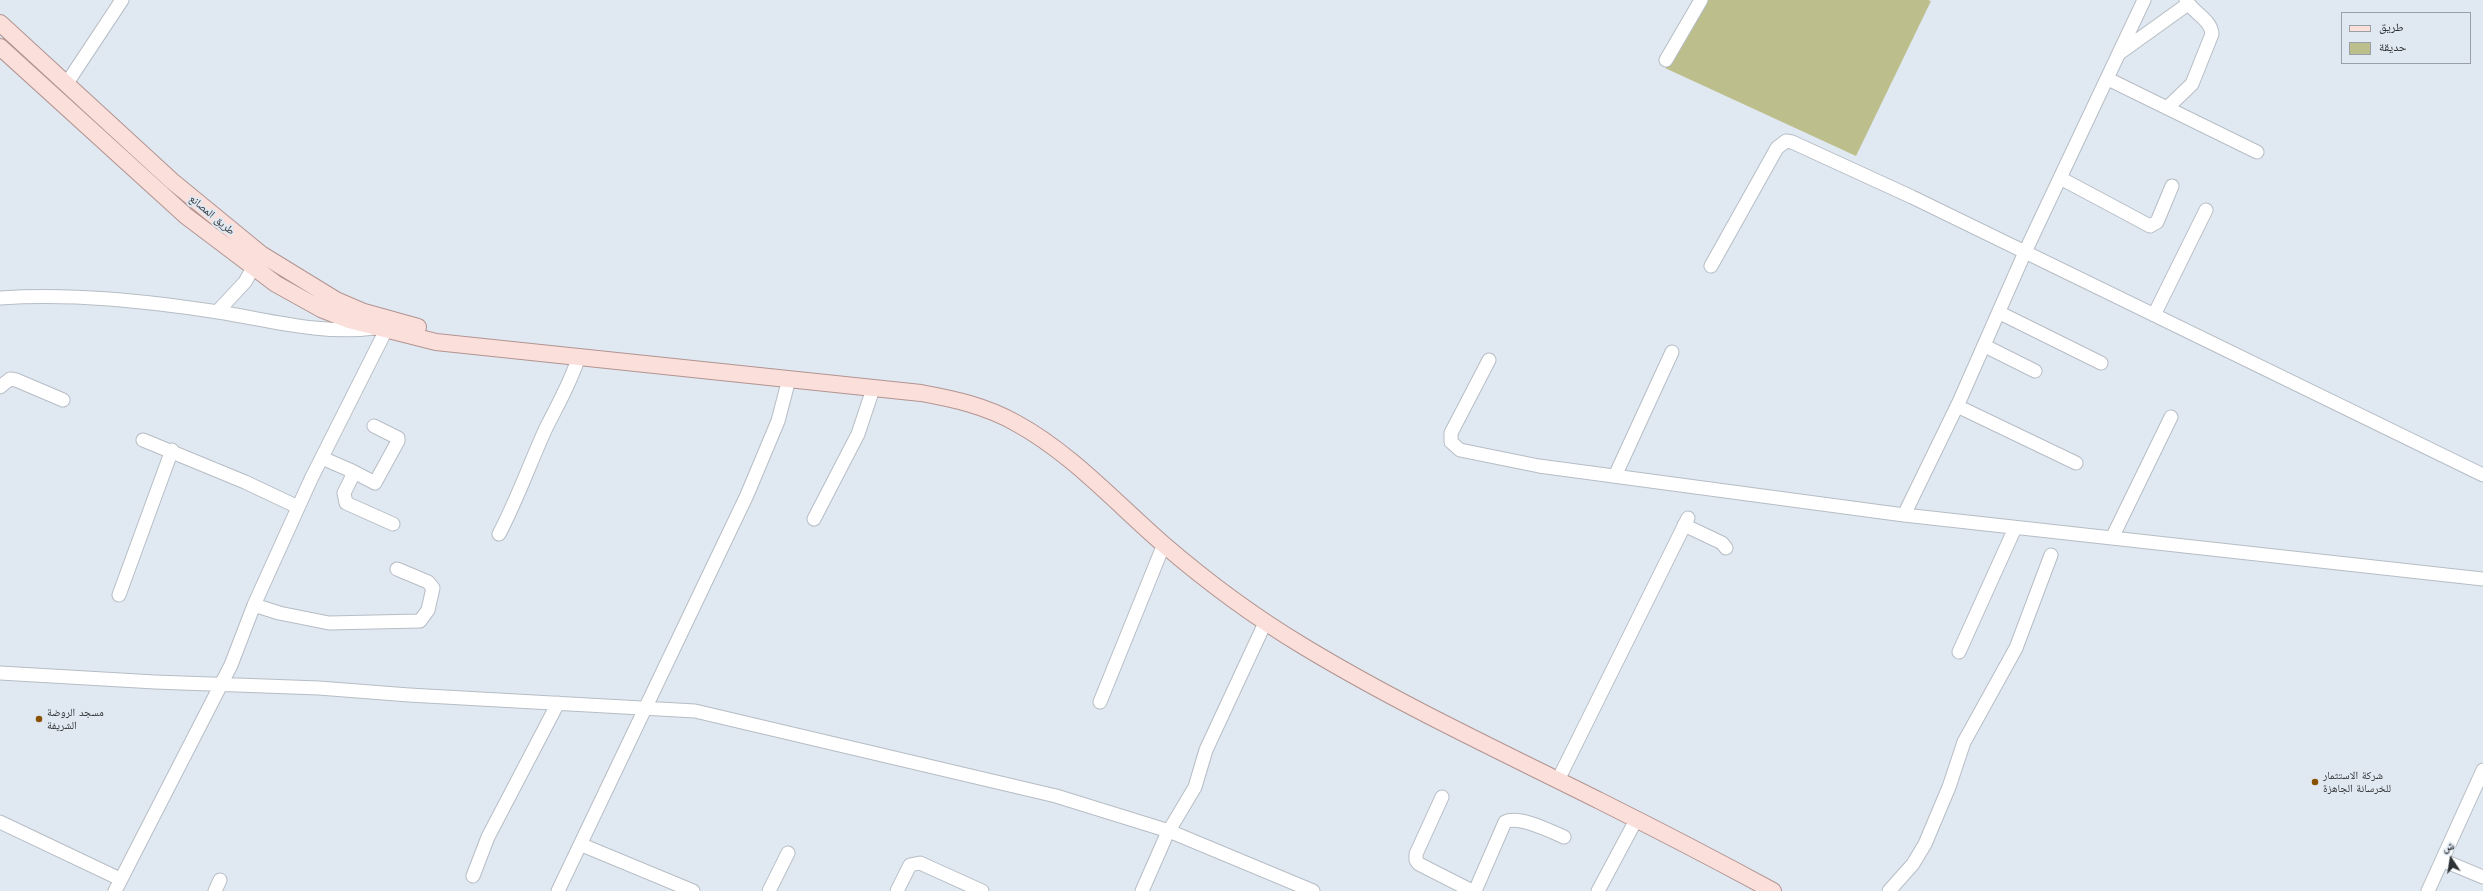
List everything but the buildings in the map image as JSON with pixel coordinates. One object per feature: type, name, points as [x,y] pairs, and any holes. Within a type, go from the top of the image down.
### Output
[{"type":"main road","name":"طريق المصانع","points":[[0,23],[257,261]]},
{"type":"main road","name":"طريق المصانع","points":[[0,48],[186,216],[257,261],[336,300],[364,312],[429,330],[464,344]]},
{"type":"main road","points":[[257,261],[321,309],[380,329],[427,340],[921,393],[979,407],[1016,423],[1056,449],[1164,544],[1265,623],[1342,669],[1411,707],[1558,780],[1773,891]]},
{"type":"street","points":[[67,84],[122,0]]},
{"type":"street","points":[[1666,60],[1701,0]]},
{"type":"street","points":[[1904,515],[1985,346],[2025,252],[2062,179],[2144,0]]},
{"type":"street","points":[[2120,52],[2187,2],[2205,20],[2212,34],[2192,84],[2167,108]]},
{"type":"street","points":[[2108,79],[2257,152]]},
{"type":"street","points":[[1710,266],[1777,148],[1786,141],[1800,145],[1842,164],[2483,475]]},
{"type":"street","points":[[2062,179],[2150,226],[2156,222],[2172,186]]},
{"type":"street","points":[[2154,315],[2206,210]]},
{"type":"street","points":[[217,312],[236,292],[257,261]]},
{"type":"street","points":[[0,298],[79,297],[217,312],[326,329],[349,331],[380,329],[254,605],[241,643],[222,684],[118,885],[0,822]]},
{"type":"street","points":[[2000,313],[2101,363]]},
{"type":"street","points":[[1985,346],[2035,371]]},
{"type":"street","points":[[1615,476],[1672,352]]},
{"type":"street","points":[[499,534],[511,512],[547,428],[572,379],[579,356]]},
{"type":"street","points":[[1489,360],[1452,428],[1450,439],[1454,446],[1465,451],[1539,466],[1904,515],[2483,579]]},
{"type":"street","points":[[0,387],[10,379],[16,380],[63,400]]},
{"type":"street","points":[[558,891],[582,845],[645,708],[678,642],[747,495],[778,421],[789,379]]},
{"type":"street","points":[[814,519],[858,434],[873,389]]},
{"type":"street","points":[[1957,406],[2076,463]]},
{"type":"street","points":[[2112,538],[2171,417]]},
{"type":"street","points":[[322,458],[376,483],[398,441],[398,438],[374,426]]},
{"type":"street","points":[[143,440],[172,450],[298,507]]},
{"type":"street","points":[[120,595],[172,450]]},
{"type":"street","points":[[352,471],[351,480],[344,493],[346,503],[393,524]]},
{"type":"street","points":[[1558,780],[1686,521],[1722,543],[1726,548]]},
{"type":"street","points":[[1959,652],[2016,528]]},
{"type":"street","points":[[1100,702],[1135,619],[1164,544]]},
{"type":"street","points":[[1889,891],[1913,864],[1923,849],[1949,787],[1964,742],[2016,648],[2051,556]]},
{"type":"street","points":[[254,605],[279,613],[329,623],[420,621],[428,610],[433,588],[428,582],[396,569]]},
{"type":"street","points":[[1142,891],[1169,831],[1195,787],[1206,750],[1265,623]]},
{"type":"street","points":[[0,673],[695,710],[891,755],[1056,796],[1169,831],[1313,891]]},
{"type":"street","points":[[473,876],[488,838],[558,703]]},
{"type":"street","points":[[2428,891],[2483,770]]},
{"type":"street","points":[[1442,797],[1416,854],[1416,860],[1419,864],[1474,891],[1505,822],[1513,819],[1526,822],[1564,838]]},
{"type":"street","points":[[1598,891],[1636,820]]},
{"type":"street","points":[[582,845],[692,891]]},
{"type":"street","points":[[769,891],[788,853]]},
{"type":"street","points":[[2442,860],[2483,877]]},
{"type":"street","points":[[897,891],[910,865],[920,863],[982,891]]},
{"type":"green space","points":[[1703,0],[1931,1],[1856,156],[1665,68]]},
{"type":"place","name":"مسجد الروضة الشريفة","points":[[39,719]]},
{"type":"place","name":"شركة الاستثمار للخرسانة الجاهزة","points":[[2315,782]]}]
